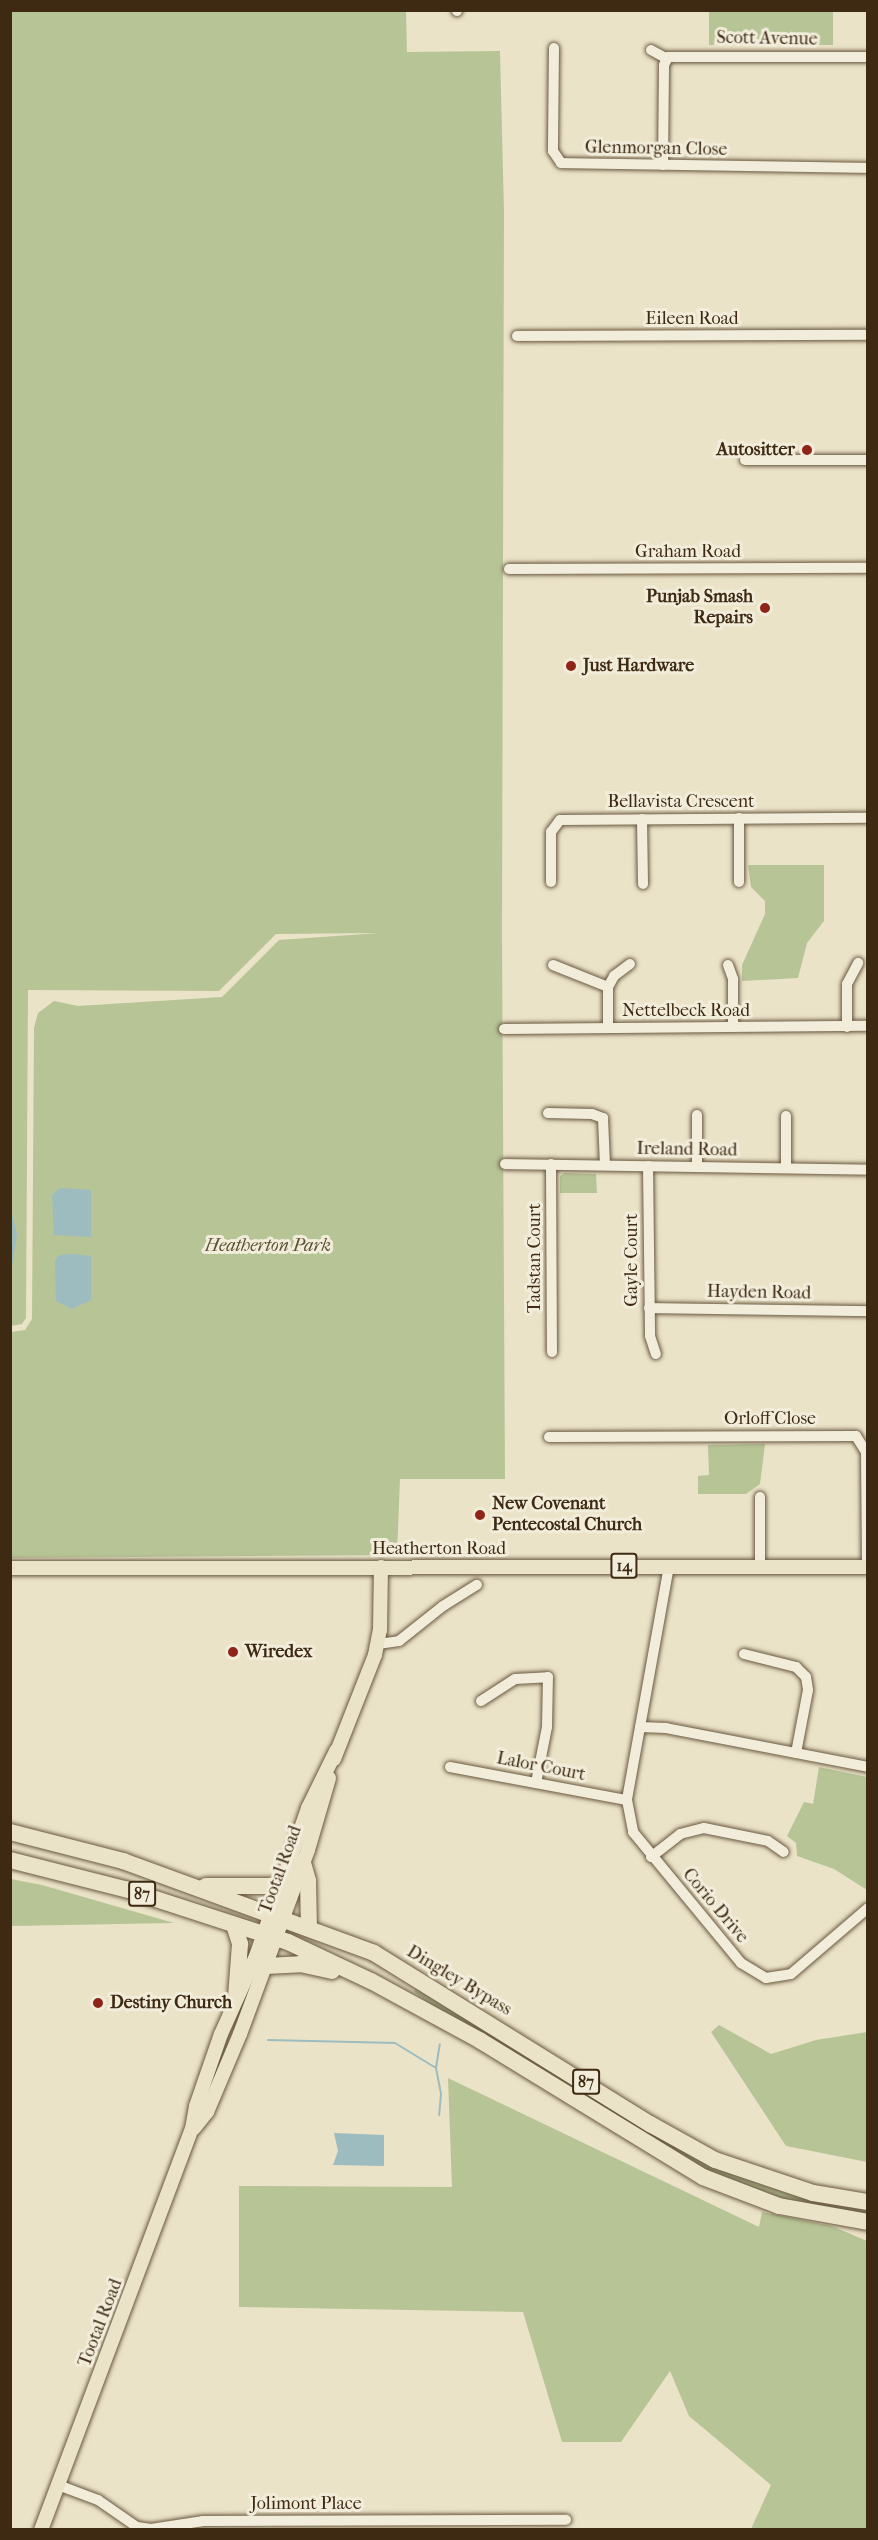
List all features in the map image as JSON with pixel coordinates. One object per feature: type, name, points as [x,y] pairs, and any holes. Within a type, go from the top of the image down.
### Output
[{"type":"highway","name":"Dingley Bypass","points":[[10,1832],[84,1848],[193,1885],[374,1953],[650,2124],[715,2160],[827,2196],[867,2202]]},
{"type":"highway","name":"87","points":[[10,1860],[125,1889],[234,1925],[371,1981],[511,2060],[703,2177],[779,2206],[867,2222]]},
{"type":"highway","points":[[303,1863],[308,1881],[309,1927]]},
{"type":"highway","points":[[193,1885],[279,1886]]},
{"type":"highway","points":[[234,1925],[240,1944],[236,1997]]},
{"type":"highway","points":[[266,1966],[308,1965],[371,1981]]},
{"type":"main road","name":"Heatherton Road","points":[[10,1568],[760,1565],[867,1567]]},
{"type":"main road","name":"Tootal Road","points":[[276,1916],[279,1886],[308,1808],[368,1677],[378,1644],[381,1567]]},
{"type":"main road","name":"Tootal Road","points":[[192,2129],[207,2112],[266,1966],[269,1938],[276,1916],[303,1863],[336,1751]]},
{"type":"main road","name":"Tootal Road","points":[[41,2529],[192,2129],[196,2106],[236,1997],[269,1938]]},
{"type":"main road","points":[[827,2196],[867,2194]]},
{"type":"street","name":"Glenmorgan Close","points":[[554,48],[556,158],[571,164],[867,168]]},
{"type":"street","points":[[651,50],[667,59],[663,165]]},
{"type":"street","name":"Scott Avenue","points":[[667,59],[677,54],[867,57]]},
{"type":"street","name":"Eileen Road","points":[[517,336],[867,335]]},
{"type":"street","points":[[745,460],[867,460]]},
{"type":"street","name":"Graham Road","points":[[509,569],[867,568]]},
{"type":"street","points":[[739,818],[739,882]]},
{"type":"street","name":"Bellavista Crescent","points":[[551,882],[551,832],[556,822],[642,819],[867,818]]},
{"type":"street","points":[[642,819],[643,884]]},
{"type":"street","points":[[847,1027],[847,984],[858,963]]},
{"type":"street","points":[[608,1028],[608,987],[614,976],[630,964]]},
{"type":"street","points":[[553,965],[608,987]]},
{"type":"street","points":[[728,965],[733,979],[733,1028]]},
{"type":"street","name":"Nettelbeck Road","points":[[504,1029],[867,1026]]},
{"type":"street","points":[[548,1113],[592,1114],[603,1118],[605,1165]]},
{"type":"street","points":[[697,1115],[697,1167]]},
{"type":"street","points":[[786,1116],[786,1168]]},
{"type":"street","name":"Ireland Road","points":[[505,1164],[867,1170]]},
{"type":"street","name":"Tadstan Court","points":[[551,1164],[552,1352]]},
{"type":"street","name":"Gayle Court","points":[[648,1166],[649,1308],[651,1342],[656,1354]]},
{"type":"street","name":"Hayden Road","points":[[649,1308],[867,1311]]},
{"type":"street","name":"Orloff Close","points":[[549,1437],[856,1436],[866,1452],[867,1567]]},
{"type":"street","points":[[760,1497],[760,1565]]},
{"type":"street","name":"Corio Drive","points":[[669,1566],[627,1800],[633,1832],[651,1857],[741,1963],[766,1978],[791,1974],[867,1908]]},
{"type":"street","points":[[378,1644],[399,1641],[435,1611],[477,1585]]},
{"type":"street","points":[[744,1654],[789,1665],[806,1677],[808,1690],[796,1753]]},
{"type":"street","points":[[481,1701],[514,1679],[550,1675],[548,1717],[536,1783]]},
{"type":"street","points":[[641,1723],[867,1767]]},
{"type":"street","name":"Lalor Court","points":[[450,1767],[627,1800]]},
{"type":"street","points":[[651,1857],[680,1834],[704,1828],[768,1841],[784,1852]]},
{"type":"street","name":"Jolimont Place","points":[[58,2485],[98,2500],[136,2527],[151,2529],[203,2521],[566,2520]]},
{"type":"green space","name":"Heatherton Park","points":[[11,11],[406,11],[407,52],[500,51],[504,212],[502,931],[505,1479],[400,1479],[397,1555],[11,1558],[11,1332],[25,1330],[32,1319],[34,1028],[38,1013],[54,1001],[78,1006],[222,997],[279,940],[379,933],[276,934],[219,991],[28,990],[26,1318],[22,1324],[11,1326]]},
{"type":"green space","points":[[709,11],[833,11],[833,45],[709,45]]},
{"type":"green space","points":[[748,865],[824,865],[824,921],[807,943],[798,978],[742,981],[742,965],[765,914],[765,901],[751,887]]},
{"type":"green space","points":[[564,1173],[596,1174],[597,1193],[560,1193],[560,1176]]},
{"type":"green space","points":[[765,1444],[760,1484],[746,1494],[698,1494],[698,1476],[709,1475],[708,1445]]},
{"type":"green space","points":[[819,1767],[867,1777],[867,1890],[834,1869],[797,1856],[796,1843],[787,1836],[804,1802],[813,1804]]},
{"type":"green space","points":[[11,1879],[42,1885],[174,1923],[11,1926]]},
{"type":"green space","points":[[417,1987],[711,2164],[792,2195],[867,2208],[867,2216],[785,2201],[711,2174],[445,2014],[414,1992]]},
{"type":"green space","points":[[719,2025],[771,2054],[816,2040],[867,2032],[867,2162],[786,2146],[711,2032]]},
{"type":"green space","points":[[448,2078],[759,2227],[762,2212],[832,2226],[867,2241],[867,2529],[751,2529],[771,2485],[689,2416],[670,2371],[621,2442],[562,2442],[523,2312],[239,2307],[239,2186],[452,2187]]},
{"type":"water","points":[[60,1188],[91,1190],[91,1237],[54,1235],[52,1195]]},
{"type":"water","points":[[11,1211],[17,1234],[11,1272]]},
{"type":"water","points":[[59,1255],[91,1256],[91,1300],[72,1309],[56,1301],[55,1261]]},
{"type":"water","points":[[334,2133],[384,2135],[384,2166],[333,2165],[338,2151]]},
{"type":"waterway","points":[[268,2040],[395,2043],[436,2068],[440,2044]]},
{"type":"waterway","points":[[436,2068],[441,2094],[439,2115]]},
{"type":"place","name":"Autositter","points":[[807,450]]},
{"type":"place","name":"Punjab Smash Repairs","points":[[765,608]]},
{"type":"place","name":"Just Hardware","points":[[571,666]]},
{"type":"place","name":"New Covenant Pentecostal Church","points":[[480,1515]]},
{"type":"place","name":"Wiredex","points":[[233,1652]]},
{"type":"place","name":"Destiny Church","points":[[98,2003]]}]
